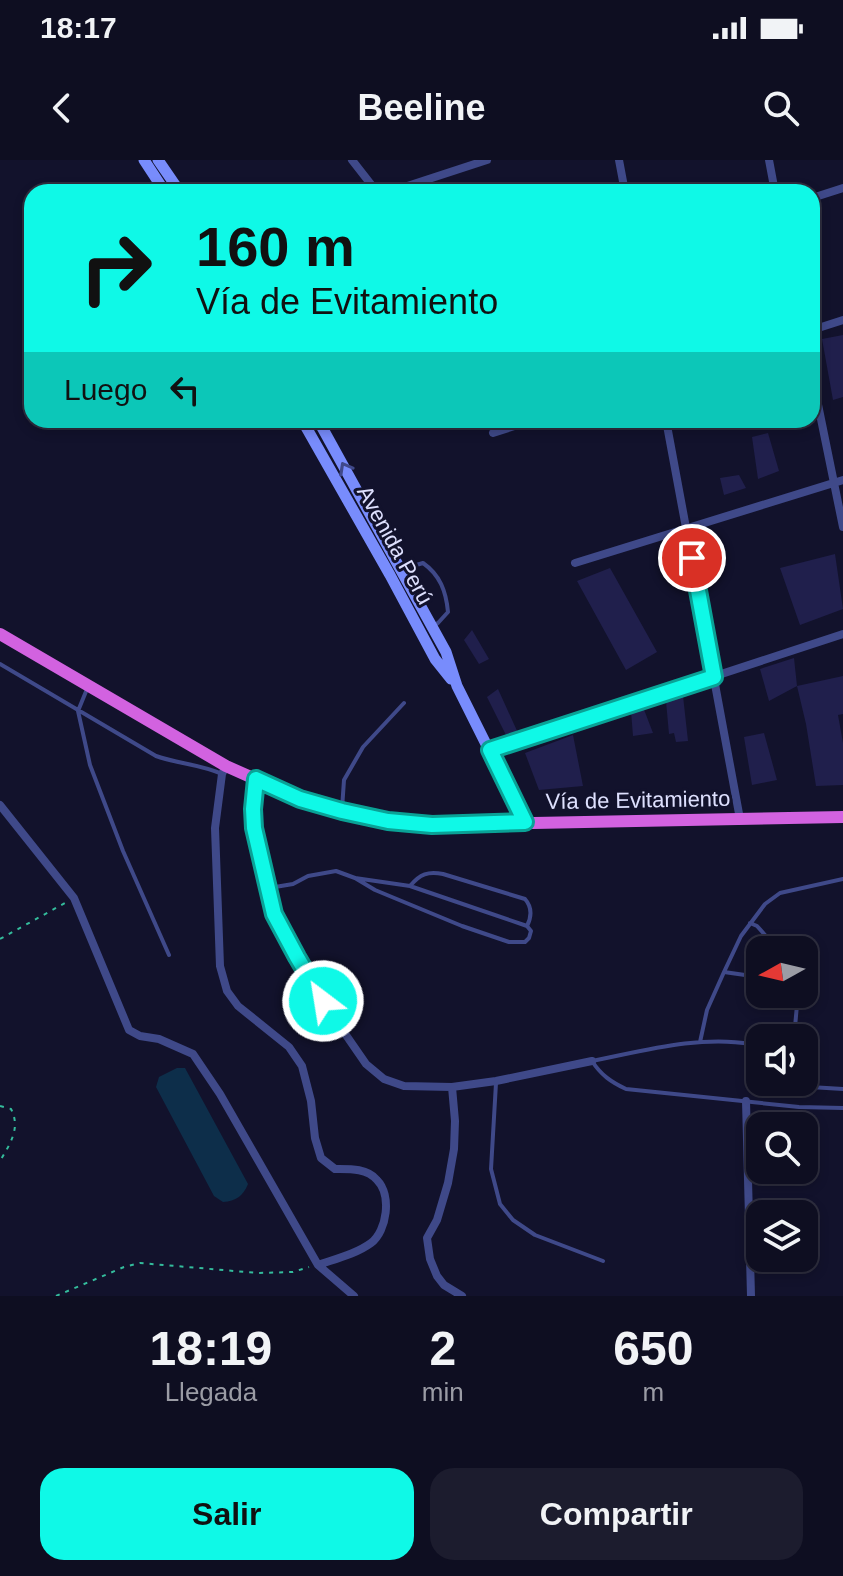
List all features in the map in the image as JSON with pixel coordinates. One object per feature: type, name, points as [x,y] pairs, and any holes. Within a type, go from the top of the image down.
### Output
[{"type":"highway","name":"Vía de Evitamiento","points":[[0,634],[224,770],[256,779],[300,799],[388,821],[432,825],[843,817]]},
{"type":"main road","points":[[144,160],[160,184]]},
{"type":"main road","points":[[158,160],[174,184]]},
{"type":"main road","name":"Avenida Perú","points":[[307,428],[435,659],[457,686]]},
{"type":"main road","name":"Avenida Perú","points":[[323,428],[446,652],[457,686],[525,822]]},
{"type":"street","points":[[352,160],[371,184]]},
{"type":"street","points":[[414,184],[487,160]]},
{"type":"street","points":[[619,160],[624,184]]},
{"type":"street","points":[[769,160],[774,184]]},
{"type":"street","points":[[820,195],[843,188]]},
{"type":"street","points":[[820,327],[843,320]]},
{"type":"street","points":[[820,408],[838,481],[843,527]]},
{"type":"street","points":[[493,433],[508,428]]},
{"type":"street","points":[[668,428],[740,819]]},
{"type":"street","points":[[575,563],[838,481]]},
{"type":"street","points":[[490,750],[843,634]]},
{"type":"street","points":[[224,770],[215,828],[220,966],[227,991],[238,1006],[289,1047],[302,1066],[321,1158],[335,1169],[357,1169],[377,1179],[384,1193],[382,1231],[371,1243],[318,1265]]},
{"type":"street","points":[[256,779],[254,828],[274,914],[297,957],[366,1064],[384,1079],[404,1086],[452,1087],[592,1061]]},
{"type":"street","points":[[0,805],[74,898],[129,1030],[193,1054],[220,1094],[318,1265],[354,1296]]},
{"type":"street","points":[[448,1296],[430,1259],[427,1238],[437,1220],[454,1149],[452,1087]]},
{"type":"street","points":[[746,1101],[751,1296]]},
{"type":"street","points":[[444,1285],[462,1296]]},
{"type":"lane","points":[[390,575],[423,563],[434,571],[447,598],[448,612],[438,623],[419,631]]},
{"type":"lane","points":[[0,664],[156,756],[173,762],[224,770]]},
{"type":"lane","points":[[88,686],[78,711],[90,765],[123,851],[169,955]]},
{"type":"lane","points":[[342,811],[344,780],[363,747],[404,703]]},
{"type":"lane","points":[[267,888],[336,871],[462,926],[509,942],[525,942],[529,938],[531,931],[527,926],[410,886],[355,878]]},
{"type":"lane","points":[[410,886],[423,874],[431,872],[525,899],[529,903],[531,916],[527,926]]},
{"type":"lane","points":[[700,1043],[707,1010],[724,972],[741,936],[765,904],[780,893],[843,879]]},
{"type":"lane","points":[[750,923],[765,936]]},
{"type":"lane","points":[[724,972],[746,974]]},
{"type":"lane","points":[[746,1043],[728,1040],[700,1043],[592,1061],[600,1074],[626,1089],[799,1107],[843,1108]]},
{"type":"lane","points":[[496,1081],[491,1169],[500,1204],[513,1220],[535,1235],[603,1261]]},
{"type":"lane","points":[[818,1087],[843,1089]]},
{"type":"path","points":[[0,939],[74,898]]},
{"type":"path","points":[[0,1106],[11,1109],[16,1119],[15,1131],[0,1161]]},
{"type":"path","points":[[56,1296],[140,1263],[258,1273],[293,1272],[318,1265]]},
{"type":"water","points":[[177,1068],[185,1068],[248,1184],[235,1199],[223,1202],[214,1196],[156,1087],[159,1077]]},
{"type":"building","points":[[843,335],[843,397],[833,400],[822,339]]},
{"type":"building","points":[[768,433],[779,471],[758,479],[752,437]]},
{"type":"building","points":[[739,475],[746,488],[724,495],[720,478]]},
{"type":"building","points":[[835,554],[843,609],[800,625],[780,568]]},
{"type":"building","points":[[610,568],[657,652],[626,670],[577,581]]},
{"type":"building","points":[[472,630],[489,659],[479,664],[464,640]]},
{"type":"building","points":[[794,658],[797,686],[769,701],[760,669]]},
{"type":"building","points":[[843,676],[843,714],[838,715],[843,743],[843,785],[816,786],[797,686]]},
{"type":"building","points":[[498,689],[518,733],[506,735],[487,697]]},
{"type":"building","points":[[683,696],[688,741],[676,742],[674,733],[669,734],[666,701]]},
{"type":"building","points":[[643,707],[653,733],[633,736],[631,711]]},
{"type":"building","points":[[764,733],[777,780],[752,785],[744,737]]},
{"type":"building","points":[[573,735],[583,786],[539,790],[525,753]]},
{"type":"route","points":[[323,1001],[274,914],[254,828],[256,779],[300,799],[388,821],[432,825],[525,822],[490,750],[714,677],[692,558]]}]
